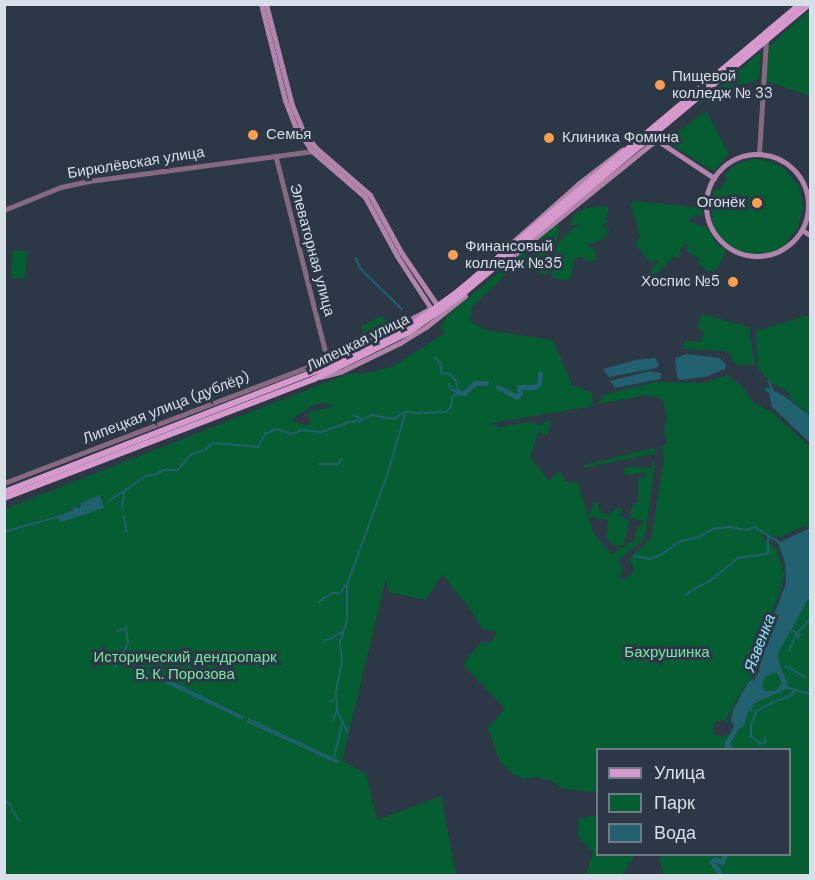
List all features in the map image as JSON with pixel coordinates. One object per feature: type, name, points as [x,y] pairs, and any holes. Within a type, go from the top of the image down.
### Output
[{"type":"main road","points":[[261,4],[289,113],[314,149],[370,195],[434,307],[437,319]]},
{"type":"main road","points":[[266,4],[292,105],[314,149]]},
{"type":"main road","name":"Липецкая улица","points":[[652,137],[800,4]]},
{"type":"main road","name":"Липецкая улица","points":[[4,498],[314,375],[408,331],[445,308],[632,149],[652,137],[808,4]]},
{"type":"main road","points":[[314,375],[349,351],[434,307],[621,166],[652,137],[714,178]]},
{"type":"main road","points":[[621,166],[632,149]]},
{"type":"main road","points":[[759,154],[785,163],[804,184],[809,207],[802,230],[788,246],[771,254],[747,255],[730,248],[716,236],[708,219],[707,197],[714,178],[734,159],[759,154]]},
{"type":"main road","points":[[802,230],[810,235]]},
{"type":"main road","points":[[314,375],[340,372],[368,360],[419,332],[443,314],[515,247]]},
{"type":"main road","points":[[434,307],[443,314]]},
{"type":"main road","name":"Липецкая улица","points":[[4,492],[314,375]]},
{"type":"street","points":[[759,154],[763,54],[766,40]]},
{"type":"street","points":[[754,50],[763,54]]},
{"type":"street","name":"Бирюлёвская улица","points":[[4,210],[61,187],[89,181],[314,149]]},
{"type":"street","name":"Элеваторная улица","points":[[276,156],[325,349]]},
{"type":"street","points":[[413,319],[419,318],[423,322],[419,332]]},
{"type":"street","points":[[318,362],[325,349],[328,354],[336,355]]},
{"type":"street","name":"Липецкая улица (дублёр)","points":[[4,483],[349,351]]},
{"type":"green space","points":[[810,10],[810,96],[766,81],[769,46]]},
{"type":"green space","points":[[761,52],[759,79],[712,96],[690,112]]},
{"type":"green space","points":[[706,111],[729,154],[714,172],[666,141]]},
{"type":"green space","name":"Огонёк","points":[[753,159],[770,161],[786,170],[799,186],[803,207],[798,228],[786,241],[789,243],[776,251],[757,254],[739,251],[720,238],[713,225],[711,210],[714,189],[720,190],[727,179],[724,175],[738,163]]},
{"type":"green space","points":[[637,201],[701,208],[703,216],[695,215],[687,221],[706,227],[719,246],[727,249],[717,269],[709,272],[697,262],[700,259],[686,251],[688,245],[686,243],[680,249],[679,259],[674,256],[655,275],[652,275],[650,272],[659,260],[650,262],[636,245],[640,236],[630,203]]},
{"type":"green space","points":[[609,206],[606,220],[609,220],[602,225],[609,232],[600,241],[588,244],[588,247],[594,248],[596,260],[590,262],[582,257],[575,258],[570,279],[551,277],[558,243],[576,226],[584,224],[570,225],[574,214],[586,208]]},
{"type":"green space","points":[[558,223],[559,231],[547,275],[516,265],[472,307],[470,321],[485,330],[553,340],[572,385],[592,393],[593,406],[491,423],[500,427],[528,422],[540,425],[551,419],[548,435],[538,433],[530,457],[549,481],[561,471],[565,482],[577,482],[593,532],[611,554],[635,540],[636,530],[644,521],[629,518],[633,504],[638,502],[638,479],[647,476],[645,473],[626,475],[623,471],[627,467],[653,468],[651,464],[655,461],[646,531],[642,541],[617,561],[623,567],[621,578],[625,579],[633,574],[633,567],[629,559],[651,538],[664,459],[662,447],[667,443],[664,431],[667,418],[662,399],[647,395],[598,404],[603,395],[656,382],[705,383],[727,375],[742,387],[754,403],[773,413],[810,447],[810,527],[804,526],[781,537],[759,534],[777,550],[784,573],[782,585],[761,642],[756,674],[744,687],[727,717],[728,725],[724,720],[715,722],[713,728],[714,735],[723,737],[736,731],[810,543],[810,875],[664,875],[659,858],[662,856],[791,856],[791,748],[596,748],[596,792],[564,789],[552,781],[535,777],[524,779],[512,773],[499,760],[488,728],[505,709],[463,664],[482,641],[489,643],[494,639],[496,631],[482,629],[471,610],[442,574],[426,600],[389,592],[386,578],[342,761],[366,773],[377,820],[441,796],[456,875],[5,875],[5,509],[350,373],[362,374],[392,367],[445,333],[440,327],[448,315]],"holes":[[[321,403],[335,406],[308,412],[311,423],[306,426],[291,420],[310,407]],[[102,496],[102,509],[67,512],[74,507],[78,509],[81,503]]]},
{"type":"green space","points":[[13,250],[27,251],[25,279],[11,278]]},
{"type":"green space","points":[[702,314],[749,327],[755,365],[736,365],[727,351],[682,349],[685,341],[699,342],[705,333],[697,327]]},
{"type":"green space","points":[[810,315],[810,416],[789,397],[788,392],[771,383],[758,368],[756,331]]},
{"type":"green space","points":[[382,316],[392,327],[365,341],[361,326]]},
{"type":"green space","points":[[653,448],[658,453],[583,468],[584,465]]},
{"type":"green space","points":[[594,502],[598,502],[599,510],[607,515],[616,509],[622,509],[622,513],[617,514],[629,521],[624,545],[616,546],[606,539],[608,520],[589,517]]},
{"type":"green space","points":[[596,816],[596,856],[634,856],[622,875],[586,875],[593,852],[578,836],[579,819]]},
{"type":"water","points":[[687,354],[720,358],[726,365],[725,369],[705,377],[680,380],[677,377],[675,358]]},
{"type":"water","points":[[655,358],[659,365],[656,368],[609,377],[603,369],[636,360]]},
{"type":"water","points":[[650,371],[661,373],[660,379],[615,388],[610,381]]},
{"type":"water","points":[[766,387],[783,395],[810,416],[810,443],[772,407],[769,393],[765,390]]},
{"type":"water","points":[[100,495],[104,508],[61,522],[56,517],[73,510],[73,507],[80,508],[81,503]]},
{"type":"water","points":[[810,528],[809,598],[778,653],[789,688],[755,703],[749,710],[744,725],[736,731],[731,720],[733,710],[747,684],[759,672],[763,641],[786,584],[785,563],[778,543]],"holes":[[[773,672],[778,674],[782,684],[775,691],[765,691],[762,685],[765,678]]]},
{"type":"waterway","points":[[356,258],[361,269],[402,309]]},
{"type":"waterway","points":[[424,413],[446,412],[451,407],[452,398],[458,392],[456,381],[449,374],[442,374],[440,363],[435,358]]},
{"type":"waterway","points":[[498,387],[517,397],[520,393],[519,387],[535,387],[539,384],[540,373]]},
{"type":"waterway","points":[[769,382],[773,390]]},
{"type":"waterway","points":[[458,392],[464,393],[475,383],[486,383]]},
{"type":"waterway","points":[[449,384],[452,390],[456,391]]},
{"type":"waterway","points":[[109,501],[146,476],[155,475],[164,470],[178,470],[190,455],[205,450],[213,443],[258,447],[265,434],[276,429],[292,434],[302,430],[322,432],[350,422],[360,421],[372,415],[393,419],[405,412],[421,413]]},
{"type":"waterway","points":[[348,733],[337,711],[336,692],[342,661],[340,642],[347,621],[347,585],[388,473],[405,414]]},
{"type":"waterway","points":[[354,415],[361,419]]},
{"type":"waterway","points":[[319,464],[338,464],[342,459]]},
{"type":"waterway","points":[[122,509],[124,492]]},
{"type":"waterway","points":[[124,516],[127,532]]},
{"type":"waterway","points":[[4,532],[57,517]]},
{"type":"waterway","points":[[635,556],[651,559],[679,542],[699,537],[713,529],[730,527],[746,530],[755,527],[779,542]]},
{"type":"waterway","points":[[685,595],[714,578],[738,558],[768,554],[768,536]]},
{"type":"waterway","points":[[319,602],[332,593],[340,593],[346,585]]},
{"type":"waterway","points":[[789,651],[797,633],[810,619]]},
{"type":"waterway","points":[[120,658],[128,644],[126,627]]},
{"type":"waterway","points":[[117,631],[125,629]]},
{"type":"waterway","points":[[791,630],[800,635],[798,639]]},
{"type":"waterway","points":[[325,641],[343,632]]},
{"type":"waterway","points":[[115,667],[119,661]]},
{"type":"waterway","points":[[786,666],[805,677]]},
{"type":"waterway","points":[[154,674],[186,689]]},
{"type":"waterway","points":[[153,676],[185,691]]},
{"type":"waterway","points":[[789,688],[810,694]]},
{"type":"waterway","points":[[188,690],[243,717]]},
{"type":"waterway","points":[[778,700],[788,697],[795,691]]},
{"type":"waterway","points":[[187,692],[242,718]]},
{"type":"waterway","points":[[330,702],[336,698]]},
{"type":"waterway","points":[[766,738],[766,743],[760,744],[751,737],[751,725],[757,711],[776,701]]},
{"type":"waterway","points":[[749,709],[753,711]]},
{"type":"waterway","points":[[333,720],[336,713]]},
{"type":"waterway","points":[[249,719],[338,761]]},
{"type":"waterway","points":[[247,721],[337,762]]},
{"type":"waterway","points":[[334,757],[342,724]]},
{"type":"waterway","name":"Язвенка","points":[[731,748],[726,744],[738,724]]},
{"type":"waterway","points":[[4,799],[11,805]]},
{"type":"waterway","points":[[12,808],[19,820]]},
{"type":"waterway","name":"Язвенка","points":[[719,876],[712,862],[715,859],[722,862],[724,856]]},
{"type":"place","name":"Пищевой колледж № 33","points":[[660,85]]},
{"type":"place","name":"Семья","points":[[253,135]]},
{"type":"place","name":"Клиника Фомина","points":[[549,138]]},
{"type":"place","name":"Огонёк","points":[[757,203]]},
{"type":"place","name":"Финансовый колледж №35","points":[[453,255]]},
{"type":"place","name":"Хоспис №5","points":[[733,282]]},
{"type":"park label","name":"Бахрушинка","points":[[667,653]]},
{"type":"park label","name":"Исторический дендропарк В. К. Порозова","points":[[185,666]]}]
